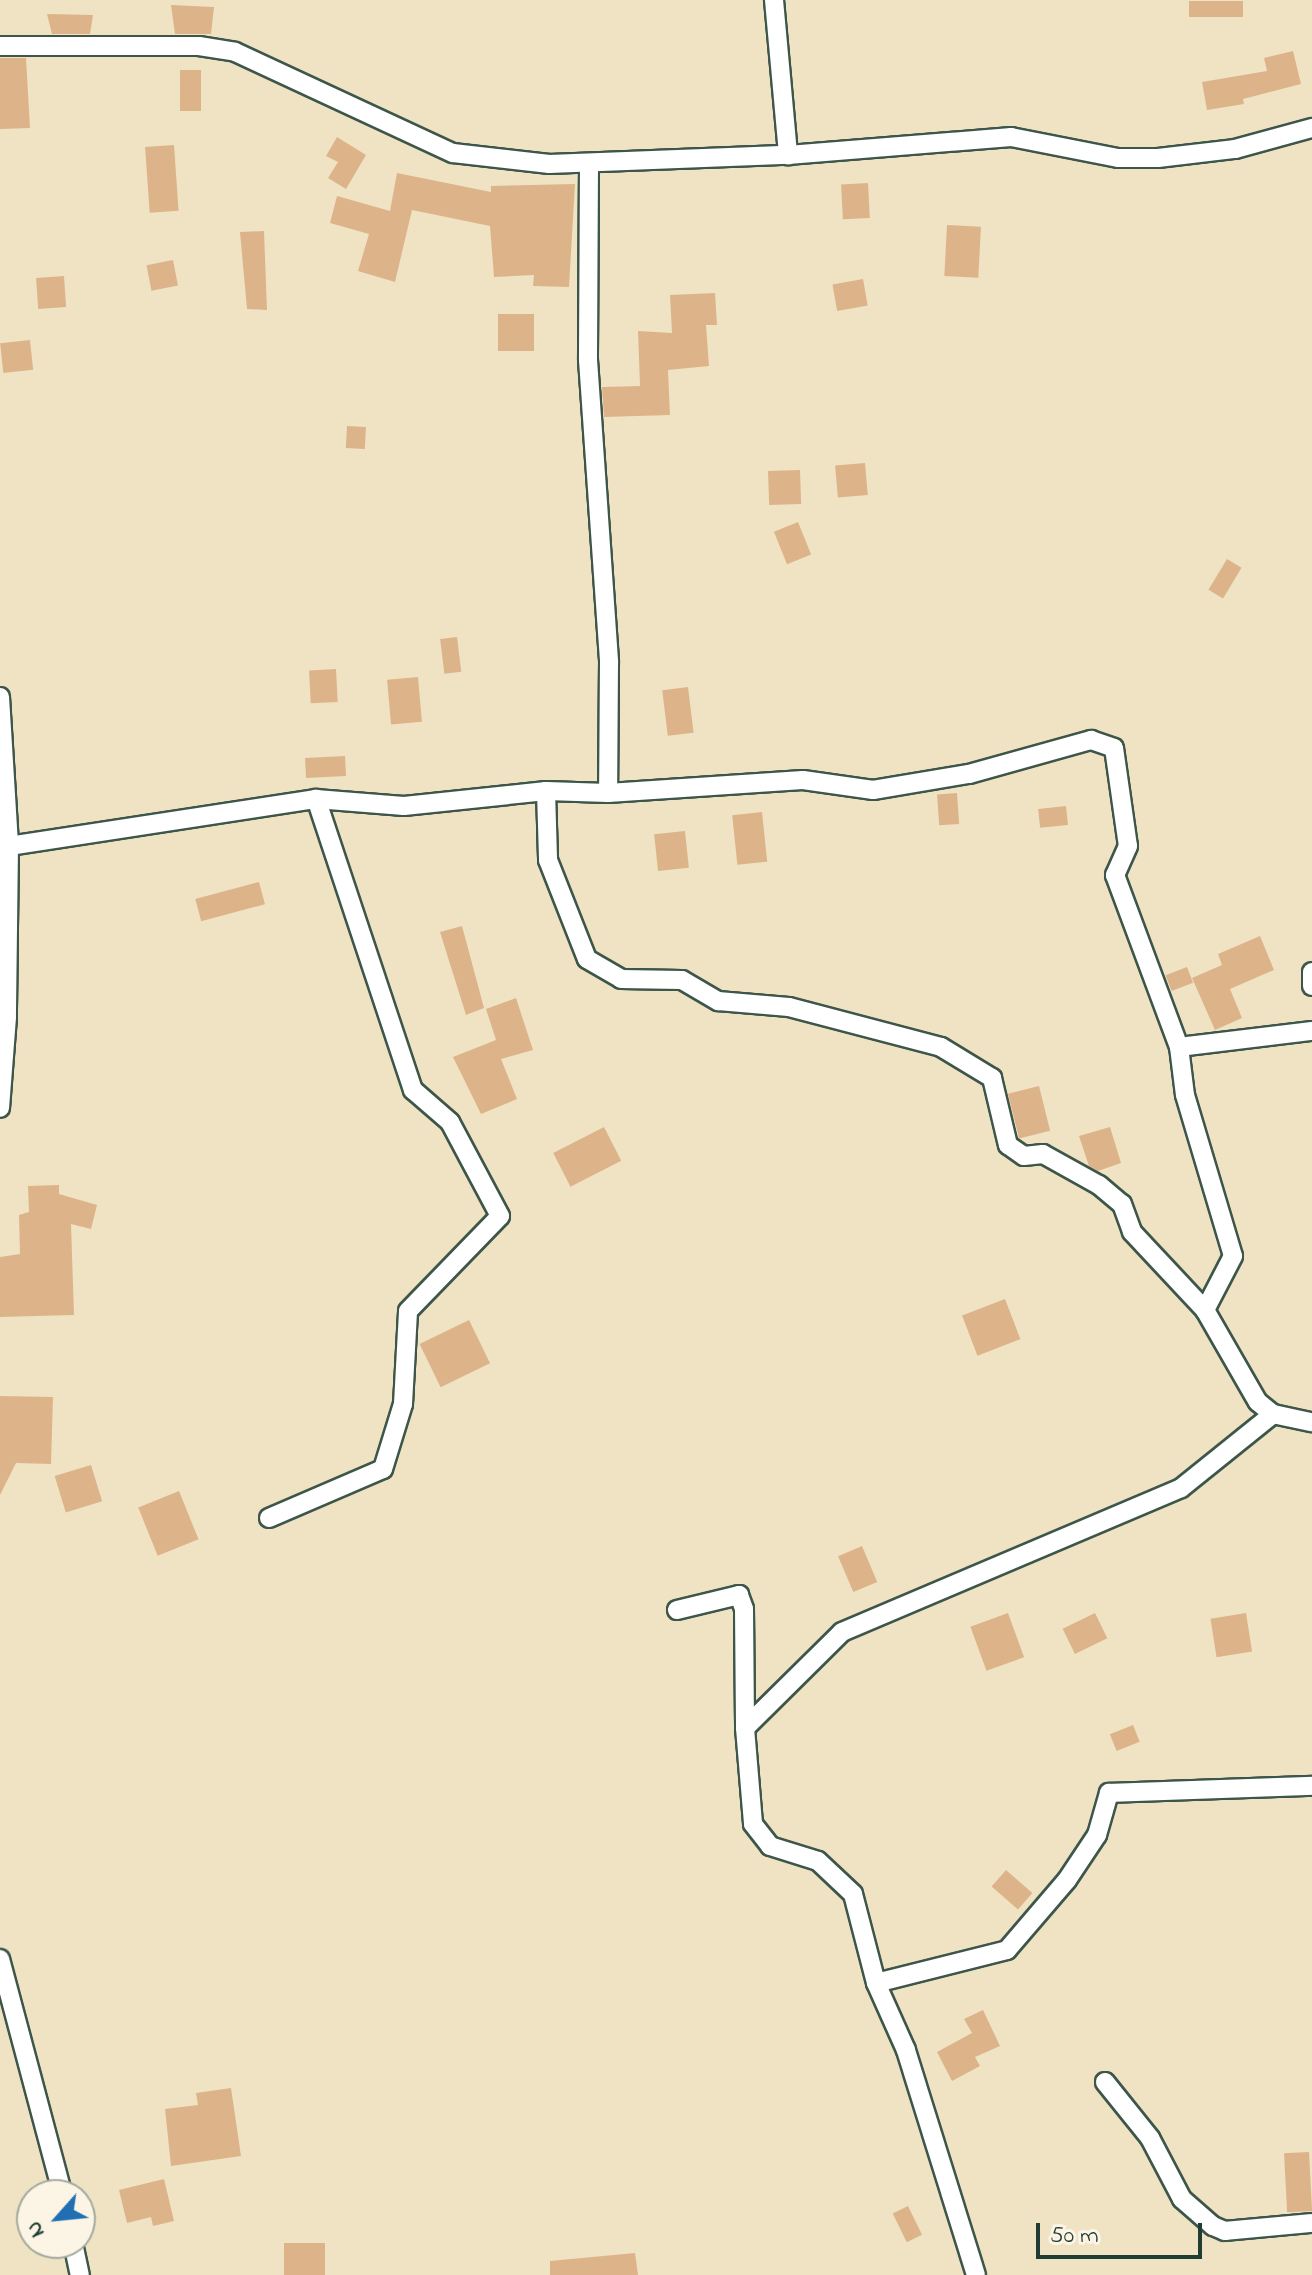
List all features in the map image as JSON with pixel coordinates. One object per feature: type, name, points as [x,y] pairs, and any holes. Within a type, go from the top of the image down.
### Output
[{"type":"street","points":[[774,0],[788,155]]},
{"type":"street","points":[[0,46],[199,46],[235,52],[453,153],[549,164],[788,155],[1011,137],[1118,158],[1158,158],[1235,149],[1312,128]]},
{"type":"street","points":[[589,163],[588,360],[609,662],[608,793]]},
{"type":"street","points":[[0,697],[9,846],[7,1031],[0,1108]]},
{"type":"street","points":[[9,846],[316,799],[404,806],[546,791],[608,793],[803,780],[873,790],[969,774],[1091,740],[1114,748],[1128,846],[1115,875],[1179,1047],[1185,1095],[1233,1256],[1205,1310]]},
{"type":"street","points":[[546,791],[548,860],[587,959],[621,979],[682,980],[718,1001],[789,1007],[941,1047],[992,1078],[1008,1145],[1024,1156],[1043,1154],[1099,1185],[1122,1204],[1132,1232],[1205,1310],[1239,1375],[1273,1414],[1312,1422]]},
{"type":"street","points":[[269,1518],[383,1469],[403,1404],[408,1311],[500,1216],[450,1122],[413,1090],[316,799]]},
{"type":"street","points":[[1312,972],[1312,986]]},
{"type":"street","points":[[1179,1047],[1312,1031]]},
{"type":"street","points":[[745,1728],[842,1632],[1181,1488],[1273,1414]]},
{"type":"street","points":[[677,1610],[739,1595],[744,1609],[745,1728],[753,1824],[770,1846],[818,1861],[853,1894],[876,1983],[906,2050],[976,2275]]},
{"type":"street","points":[[876,1983],[1007,1950],[1067,1880],[1097,1835],[1109,1793],[1312,1786]]},
{"type":"street","points":[[0,1959],[59,2179]]},
{"type":"street","points":[[1105,2082],[1150,2138],[1182,2199],[1213,2226],[1225,2231],[1312,2223]]},
{"type":"building","points":[[1189,1],[1243,1],[1243,17],[1189,17]]},
{"type":"building","points":[[171,5],[214,7],[211,34],[175,34]]},
{"type":"building","points":[[47,14],[93,15],[90,34],[52,34]]},
{"type":"building","points":[[1293,51],[1301,84],[1243,99],[1244,104],[1207,110],[1202,82],[1267,71],[1264,58]]},
{"type":"building","points":[[0,58],[26,58],[30,128],[0,129]]},
{"type":"building","points":[[180,70],[201,70],[201,111],[180,111]]},
{"type":"building","points":[[337,137],[366,155],[346,189],[328,178],[338,162],[326,156]]},
{"type":"building","points":[[174,145],[179,211],[150,213],[145,147]]},
{"type":"building","points":[[397,173],[491,192],[491,186],[575,184],[569,287],[533,286],[534,275],[494,277],[490,226],[412,210],[395,282],[358,271],[369,234],[330,223],[337,196],[390,211]]},
{"type":"building","points":[[868,183],[870,218],[843,219],[841,184]]},
{"type":"building","points":[[947,225],[981,227],[978,278],[944,276]]},
{"type":"building","points":[[264,231],[267,310],[247,309],[240,232]]},
{"type":"building","points":[[173,260],[178,286],[151,291],[146,265]]},
{"type":"building","points":[[64,276],[66,307],[38,309],[36,278]]},
{"type":"building","points":[[863,279],[868,306],[837,311],[832,284]]},
{"type":"building","points":[[715,293],[717,325],[706,325],[709,366],[668,370],[670,415],[604,417],[602,387],[640,386],[638,331],[672,333],[670,295]]},
{"type":"building","points":[[498,314],[534,314],[534,351],[498,351]]},
{"type":"building","points":[[30,340],[33,370],[3,373],[0,343]]},
{"type":"building","points":[[347,426],[366,427],[365,449],[346,448]]},
{"type":"building","points":[[865,463],[868,495],[838,497],[835,466]]},
{"type":"building","points":[[800,470],[801,504],[769,505],[768,471]]},
{"type":"building","points":[[798,522],[811,554],[787,564],[774,532]]},
{"type":"building","points":[[1227,559],[1242,568],[1223,599],[1208,590]]},
{"type":"building","points":[[457,637],[461,672],[444,674],[440,639]]},
{"type":"building","points":[[336,669],[338,702],[311,703],[309,670]]},
{"type":"building","points":[[418,677],[422,722],[391,725],[387,680]]},
{"type":"building","points":[[688,687],[694,733],[668,736],[662,690]]},
{"type":"building","points":[[345,756],[346,776],[306,778],[305,758]]},
{"type":"building","points":[[957,793],[959,824],[939,825],[937,794]]},
{"type":"building","points":[[1066,806],[1068,825],[1040,828],[1038,809]]},
{"type":"building","points":[[762,812],[767,862],[737,865],[732,815]]},
{"type":"building","points":[[685,831],[689,868],[658,871],[654,834]]},
{"type":"building","points":[[259,882],[265,904],[201,921],[195,899]]},
{"type":"building","points":[[462,926],[484,1008],[466,1015],[440,932]]},
{"type":"building","points":[[1260,936],[1274,970],[1230,989],[1242,1018],[1215,1030],[1192,978],[1222,965],[1218,954]]},
{"type":"building","points":[[1187,967],[1193,983],[1172,991],[1166,975]]},
{"type":"building","points":[[516,998],[533,1050],[501,1059],[517,1099],[481,1114],[453,1057],[496,1040],[486,1009]]},
{"type":"building","points":[[1039,1086],[1050,1131],[1019,1138],[1008,1094]]},
{"type":"building","points":[[604,1127],[621,1161],[570,1187],[553,1153]]},
{"type":"building","points":[[1110,1127],[1121,1163],[1098,1171],[1089,1166],[1079,1136]]},
{"type":"building","points":[[59,1185],[59,1194],[97,1205],[91,1229],[71,1224],[74,1315],[0,1317],[0,1257],[20,1254],[19,1215],[29,1212],[28,1186]]},
{"type":"building","points":[[1005,1299],[1020,1339],[977,1356],[962,1315]]},
{"type":"building","points":[[469,1320],[490,1363],[441,1387],[420,1344]]},
{"type":"building","points":[[0,1396],[53,1397],[51,1464],[16,1463],[0,1495]]},
{"type":"building","points":[[91,1465],[102,1501],[66,1512],[55,1476]]},
{"type":"building","points":[[179,1491],[198,1539],[158,1556],[138,1507]]},
{"type":"building","points":[[862,1546],[877,1582],[853,1592],[838,1556]]},
{"type":"building","points":[[1008,1613],[1024,1657],[986,1671],[970,1627]]},
{"type":"building","points":[[1095,1613],[1107,1638],[1075,1654],[1063,1629]]},
{"type":"building","points":[[1246,1613],[1252,1652],[1217,1657],[1210,1619]]},
{"type":"building","points":[[1133,1725],[1140,1742],[1117,1751],[1110,1734]]},
{"type":"building","points":[[1006,1870],[1032,1893],[1018,1910],[992,1887]]},
{"type":"building","points":[[983,2010],[1000,2046],[975,2057],[980,2066],[952,2081],[937,2052],[972,2033],[964,2019]]},
{"type":"building","points":[[231,2088],[241,2156],[171,2166],[165,2109],[198,2105],[196,2093]]},
{"type":"building","points":[[1309,2152],[1312,2211],[1287,2212],[1284,2153]]},
{"type":"building","points":[[164,2179],[174,2221],[153,2226],[151,2217],[127,2223],[119,2190]]},
{"type":"building","points":[[908,2206],[922,2235],[907,2242],[893,2213]]},
{"type":"building","points":[[284,2243],[325,2243],[325,2275],[284,2275]]},
{"type":"building","points":[[635,2253],[638,2275],[550,2275],[550,2261]]}]
